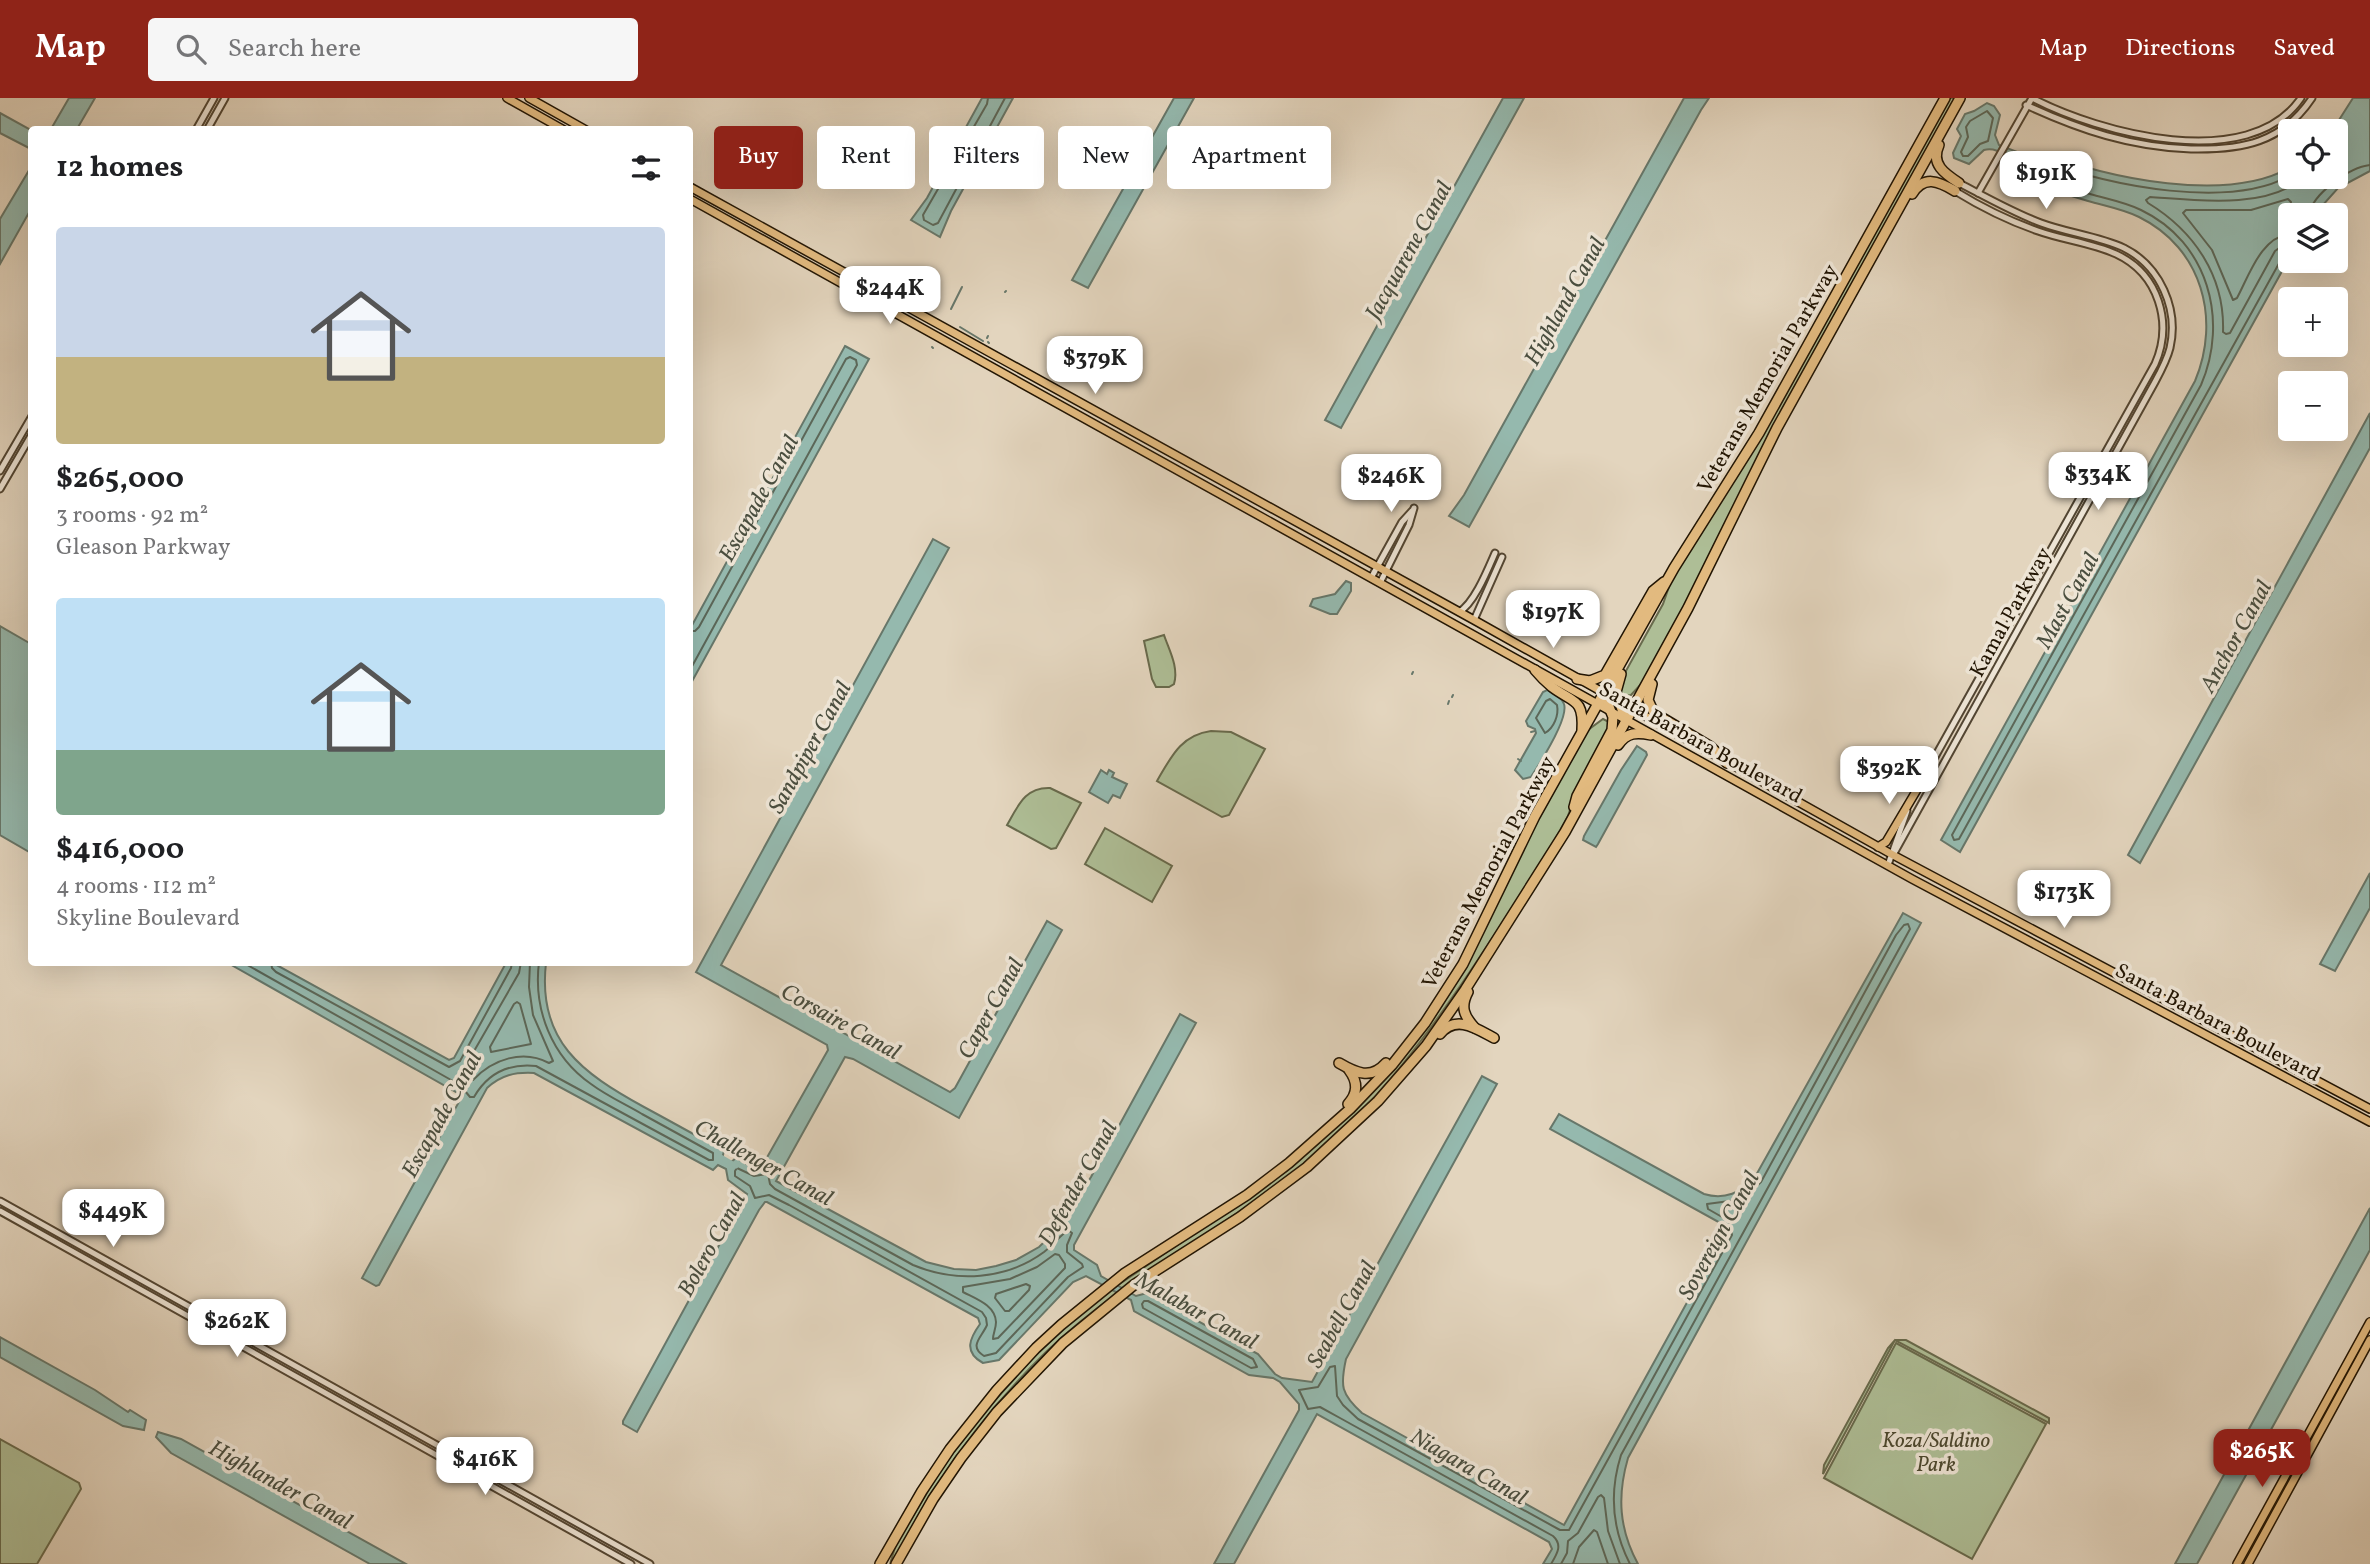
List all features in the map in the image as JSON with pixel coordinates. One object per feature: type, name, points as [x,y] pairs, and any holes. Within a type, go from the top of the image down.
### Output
[{"type":"highway","name":"Veterans Memorial Parkway","points":[[879,1564],[933,1474],[990,1398],[1036,1348],[1125,1273],[1247,1195],[1319,1138],[1372,1087],[1425,1023],[1463,964],[1531,824],[1597,705],[1668,579],[1759,433],[1945,98]]},
{"type":"highway","name":"Veterans Memorial Parkway","points":[[896,1564],[944,1482],[998,1412],[1063,1343],[1135,1284],[1240,1217],[1290,1181],[1378,1101],[1426,1046],[1565,832],[1700,585],[1777,428],[1963,98]]},
{"type":"highway","points":[[1957,187],[1940,168],[1936,153],[1963,98]]},
{"type":"highway","points":[[1862,276],[1874,263],[1921,183],[1940,182],[1957,187]]},
{"type":"highway","points":[[1577,679],[1590,681],[1605,675],[1653,591],[1668,579]]},
{"type":"highway","points":[[1626,721],[1618,702],[1617,682],[1661,602],[1668,579]]},
{"type":"highway","points":[[1700,585],[1685,624],[1650,688],[1648,700],[1656,715],[1711,747],[1727,763]]},
{"type":"highway","points":[[1535,670],[1552,687],[1572,698],[1580,706],[1583,714],[1582,732]]},
{"type":"highway","points":[[1571,820],[1577,796],[1611,733],[1613,724],[1604,694]]},
{"type":"highway","points":[[1565,832],[1575,822],[1620,741],[1633,733],[1651,735]]},
{"type":"highway","points":[[1475,1028],[1464,1013],[1466,995],[1547,871],[1551,855]]},
{"type":"highway","points":[[1247,1195],[1265,1176],[1319,1132],[1354,1097],[1355,1081],[1352,1073],[1342,1065],[1364,1074],[1382,1068],[1422,1018],[1449,978],[1463,964]]},
{"type":"highway","points":[[1378,1101],[1384,1100],[1393,1092],[1444,1028],[1455,1024],[1475,1028],[1494,1038]]},
{"type":"main road","points":[[507,98],[557,126]]},
{"type":"main road","points":[[518,98],[528,98],[579,126]]},
{"type":"main road","name":"Santa Barbara Boulevard","points":[[693,191],[1474,620],[1892,855],[2370,1109]]},
{"type":"main road","name":"Santa Barbara Boulevard","points":[[693,201],[1651,735],[1888,865],[2370,1122]]},
{"type":"main road","points":[[1456,625],[1468,622],[1510,647],[1524,650]]},
{"type":"main road","points":[[1878,847],[1886,842],[1918,788]]},
{"type":"main road","points":[[2237,1564],[2370,1322]]},
{"type":"main road","points":[[2248,1564],[2370,1340]]},
{"type":"street","points":[[198,126],[214,98]]},
{"type":"street","points":[[208,126],[225,98]]},
{"type":"street","points":[[1973,202],[2032,98],[2076,117],[2117,130],[2163,138],[2214,140],[2245,137],[2264,130],[2286,115],[2301,98]]},
{"type":"street","points":[[2026,105],[2074,127],[2118,140],[2176,148],[2223,149],[2248,145],[2267,138],[2290,124],[2312,98]]},
{"type":"street","name":"Kamal Parkway","points":[[1892,855],[2165,364],[2172,340],[2167,298],[2156,276],[2139,258],[2116,245],[2061,230],[2024,216],[1978,193],[1957,187]]},
{"type":"street","name":"Kamal Parkway","points":[[1888,865],[1918,788],[2155,364],[2163,337],[2162,311],[2157,295],[2142,273],[2129,262],[2109,252],[2035,230],[1973,202],[1957,187]]},
{"type":"street","points":[[0,471],[28,423]]},
{"type":"street","points":[[0,489],[28,441]]},
{"type":"street","points":[[1371,578],[1402,522],[1414,508],[1409,525],[1380,583]]},
{"type":"street","points":[[1459,612],[1465,609],[1473,596],[1495,553]]},
{"type":"street","points":[[1474,620],[1502,556]]},
{"type":"street","points":[[0,1201],[650,1564]]},
{"type":"street","points":[[0,1211],[631,1564]]},
{"type":"green space","points":[[1949,98],[1955,98],[1775,424],[1691,593],[1643,682],[1631,695],[1622,697],[1619,693],[1622,678],[1663,604],[1671,581]]},
{"type":"green space","points":[[1164,635],[1173,659],[1175,678],[1174,684],[1169,687],[1156,687],[1144,641]]},
{"type":"green space","points":[[1603,719],[1609,722],[1608,732],[1552,845],[1468,975],[1402,1065],[1352,1121],[1295,1172],[1105,1302],[1046,1352],[1001,1400],[960,1451],[890,1564],[896,1544],[939,1473],[972,1426],[1033,1358],[1068,1324],[1118,1285],[1287,1171],[1355,1110],[1390,1073],[1431,1022],[1464,971],[1533,829],[1588,730]]},
{"type":"green space","points":[[1211,731],[1231,732],[1265,749],[1229,815],[1222,817],[1157,781],[1184,742]]},
{"type":"green space","points":[[1050,788],[1081,803],[1056,848],[1051,849],[1007,825],[1028,794]]},
{"type":"green space","points":[[1105,828],[1172,866],[1152,902],[1085,864]]},
{"type":"green space","points":[[1895,1340],[1906,1340],[2049,1418],[2049,1423]]},
{"type":"green space","points":[[1895,1340],[1823,1474],[1824,1465],[1888,1348]]},
{"type":"green space","name":"Koza/Saldino Park","points":[[1896,1343],[2046,1424],[1972,1559],[1824,1478]]},
{"type":"green space","points":[[0,1439],[79,1483],[81,1489],[37,1564],[0,1564]]},
{"type":"water","points":[[69,98],[95,98],[79,126],[53,126]]},
{"type":"water","points":[[982,98],[1013,98],[998,126],[967,126]]},
{"type":"water","points":[[1174,98],[1194,98],[1178,126],[1167,126],[1167,146],[1153,171],[1153,135]]},
{"type":"water","points":[[1503,98],[1524,98],[1341,428],[1325,420]]},
{"type":"water","points":[[1684,98],[1709,98],[1469,527],[1449,516],[1464,495]]},
{"type":"water","points":[[2353,98],[2370,98],[2370,171],[2348,183],[2348,119],[2340,119]]},
{"type":"water","points":[[1987,103],[1994,106],[2000,115],[1995,135],[1999,145],[2035,159],[2043,153],[2100,171],[2167,183],[2235,184],[2278,172],[2278,189],[2337,189],[2325,203],[2278,203],[2278,273],[2281,273],[1960,852],[1941,840],[2195,381],[2203,357],[2206,334],[2200,287],[2191,266],[2178,247],[2161,230],[2127,212],[2028,180],[2027,170],[1997,151],[1984,150],[1969,164],[1954,158],[1953,153],[1961,136],[1957,129],[1965,114]]},
{"type":"water","points":[[0,113],[28,128],[28,147],[0,133]]},
{"type":"water","points":[[28,172],[28,214],[0,264],[0,219]]},
{"type":"water","points":[[932,189],[963,189],[940,237],[911,220]]},
{"type":"water","points":[[1123,189],[1143,189],[1088,288],[1072,280]]},
{"type":"water","points":[[845,346],[869,359],[693,680],[693,624]]},
{"type":"water","points":[[2370,413],[2370,448],[2140,863],[2128,855]]},
{"type":"water","points":[[933,539],[949,548],[721,965],[950,1092],[955,1088],[1047,921],[1062,930],[959,1118],[845,1057],[776,1181],[926,1262],[954,1269],[976,1270],[1016,1260],[1039,1247],[1061,1226],[1091,1177],[1180,1014],[1196,1023],[1074,1245],[1074,1250],[1097,1265],[1101,1276],[1136,1296],[1147,1293],[1258,1354],[1275,1374],[1282,1378],[1312,1382],[1482,1076],[1497,1084],[1346,1359],[1344,1389],[1362,1413],[1564,1525],[1726,1232],[1724,1225],[1550,1129],[1559,1114],[1704,1194],[1719,1196],[1738,1191],[1755,1177],[1903,913],[1921,923],[1628,1458],[1622,1486],[1622,1512],[1627,1538],[1638,1564],[1543,1564],[1552,1549],[1549,1542],[1317,1414],[1234,1564],[1214,1564],[1299,1410],[1299,1404],[1280,1382],[1273,1378],[1249,1375],[1134,1311],[1131,1300],[1086,1276],[1073,1282],[999,1360],[983,1363],[973,1354],[970,1345],[980,1324],[978,1318],[767,1202],[759,1210],[637,1432],[623,1424],[623,1421],[747,1194],[728,1180],[726,1169],[718,1165],[713,1170],[534,1073],[509,1075],[487,1088],[379,1285],[376,1286],[362,1278],[461,1095],[233,966],[278,966],[449,1060],[454,1058],[504,966],[546,966],[545,990],[549,1014],[568,1052],[583,1067],[622,1094],[724,1151],[722,1159],[730,1163],[736,1158],[755,1169],[761,1168],[828,1050],[827,1045],[696,972]]},
{"type":"water","points":[[1346,581],[1351,583],[1351,591],[1337,614],[1310,606],[1313,599],[1335,594]]},
{"type":"water","points":[[0,626],[28,642],[28,851],[0,835]]},
{"type":"water","points":[[1547,690],[1557,695],[1564,704],[1562,720],[1553,741],[1531,777],[1523,779],[1515,770],[1536,733],[1526,721],[1543,692]]},
{"type":"water","points":[[1637,746],[1647,755],[1596,847],[1583,840],[1584,836]]},
{"type":"water","points":[[1101,770],[1107,774],[1109,770],[1114,773],[1112,777],[1127,784],[1120,798],[1113,795],[1108,803],[1089,792]]},
{"type":"water","points":[[2370,873],[2370,908],[2335,971],[2320,964]]},
{"type":"water","points":[[2370,1208],[2370,1250],[2197,1564],[2175,1564]]},
{"type":"water","points":[[0,1337],[146,1420],[144,1430],[123,1426],[0,1357]]},
{"type":"water","points":[[158,1432],[181,1439],[406,1564],[370,1564],[171,1453],[156,1437]]},
{"type":"waterway","points":[[951,309],[962,287]]},
{"type":"waterway","points":[[960,327],[983,341]]},
{"type":"waterway","points":[[1531,732],[1535,731]]},
{"type":"waterway","name":"Challenger Canal","points":[[717,1155],[736,1166]]},
{"type":"water label","name":"Jacquarene Canal","points":[[1408,250]]},
{"type":"water label","name":"Highland Canal","points":[[1564,301]]},
{"type":"water label","name":"Escapade Canal","points":[[758,498]]},
{"type":"water label","name":"Mast Canal","points":[[2067,600]]},
{"type":"water label","name":"Anchor Canal","points":[[2235,636]]},
{"type":"water label","name":"Sandpiper Canal","points":[[809,747]]},
{"type":"water label","name":"Caper Canal","points":[[990,1008]]},
{"type":"water label","name":"Corsaire Canal","points":[[841,1021]]},
{"type":"water label","name":"Escapade Canal","points":[[441,1114]]},
{"type":"water label","name":"Defender Canal","points":[[1077,1183]]},
{"type":"water label","name":"Sovereign Canal","points":[[1718,1235]]},
{"type":"water label","name":"Bolero Canal","points":[[711,1244]]},
{"type":"water label","name":"Malabar Canal","points":[[1197,1310]]},
{"type":"water label","name":"Seabell Canal","points":[[1341,1314]]},
{"type":"water label","name":"Niagara Canal","points":[[1469,1466]]},
{"type":"water label","name":"Highlander Canal","points":[[281,1484]]}]
